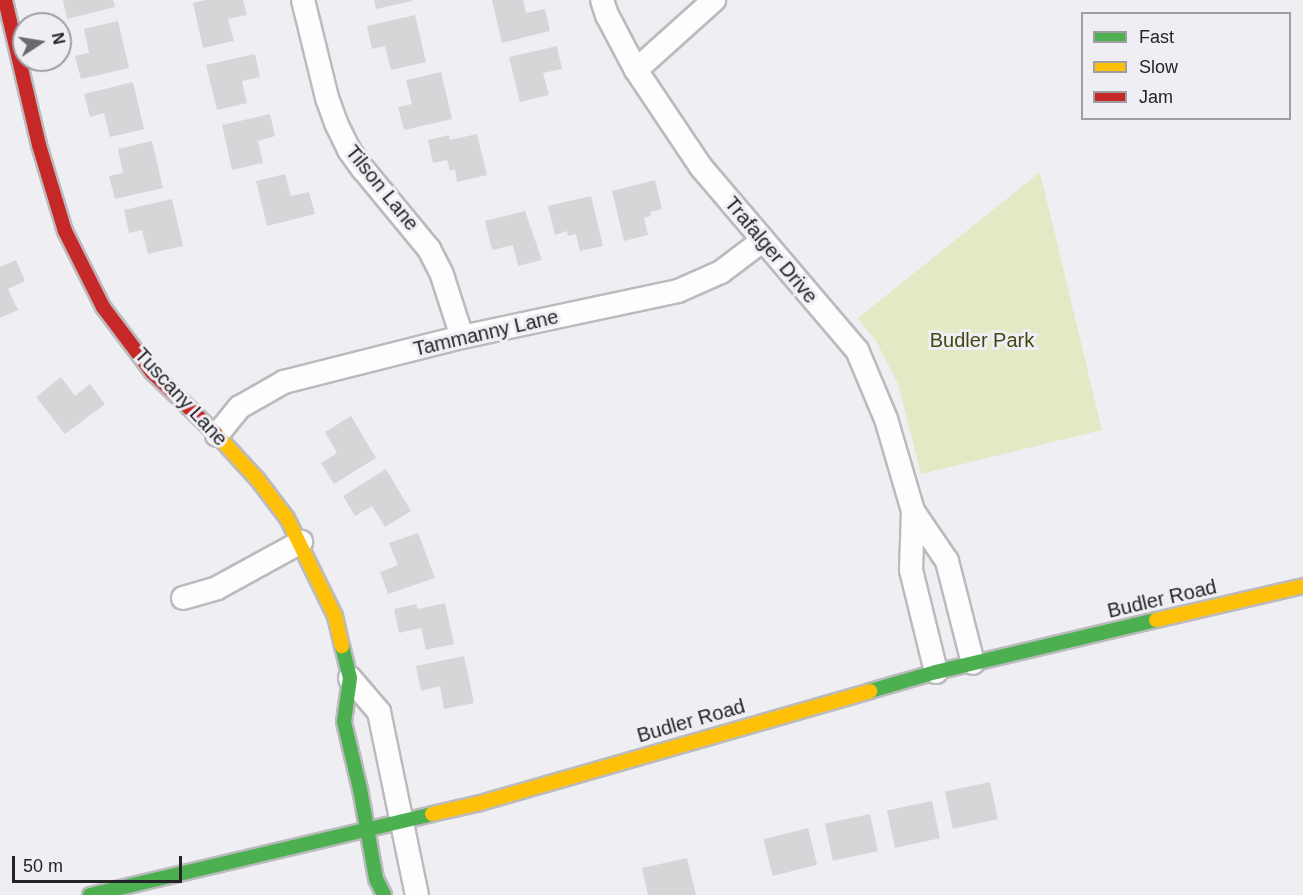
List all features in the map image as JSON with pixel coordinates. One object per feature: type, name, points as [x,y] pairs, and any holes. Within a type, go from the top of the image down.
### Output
[{"type":"street","name":"Tuscany Lane","points":[[5,0],[39,144],[65,231],[103,307],[152,372],[217,435],[258,480],[287,518],[301,542],[335,616],[350,678],[344,722],[368,829],[375,879],[384,895]]},
{"type":"street","name":"Tilson Lane","points":[[303,0],[327,98],[339,130],[363,169],[429,249],[442,275],[462,337]]},
{"type":"street","name":"Trafalger Drive","points":[[602,0],[607,15],[636,70],[701,167],[857,350],[886,419],[914,512],[947,561],[973,663]]},
{"type":"street","points":[[636,70],[714,0]]},
{"type":"street","name":"Tammanny Lane","points":[[217,435],[240,407],[284,382],[462,337],[678,291],[721,272],[762,241]]},
{"type":"street","name":"Trafalger Drive","points":[[914,512],[911,570],[936,672]]},
{"type":"street","points":[[183,598],[217,588],[301,542]]},
{"type":"street","name":"Budler Road","points":[[90,895],[480,803],[936,672],[1303,586]]},
{"type":"street","name":"Tuscany Lane","points":[[350,678],[379,712],[417,895]]},
{"type":"green space","name":"Budler Park","points":[[1040,172],[1102,430],[921,474],[898,384],[876,341],[858,318]]},
{"type":"building","points":[[63,0],[113,0],[115,7],[72,18],[72,12],[66,12]]},
{"type":"building","points":[[206,0],[243,0],[247,15],[228,19],[234,41],[203,48],[193,3]]},
{"type":"building","points":[[374,0],[412,0],[412,1],[376,9]]},
{"type":"building","points":[[492,0],[523,0],[526,13],[545,9],[550,31],[502,43]]},
{"type":"building","points":[[415,15],[426,62],[391,70],[385,46],[372,49],[367,26]]},
{"type":"building","points":[[118,21],[129,68],[81,79],[75,56],[89,53],[84,29]]},
{"type":"building","points":[[557,46],[562,69],[543,73],[549,95],[520,102],[509,57]]},
{"type":"building","points":[[255,54],[260,77],[242,81],[247,103],[217,110],[206,65]]},
{"type":"building","points":[[441,72],[452,119],[404,130],[398,107],[412,104],[406,80]]},
{"type":"building","points":[[133,82],[144,129],[110,137],[104,113],[90,117],[84,94]]},
{"type":"building","points":[[270,114],[275,136],[258,141],[263,163],[232,170],[222,125]]},
{"type":"building","points":[[477,134],[487,175],[457,182],[455,169],[450,171],[447,160],[433,163],[428,140],[449,135],[450,140]]},
{"type":"building","points":[[152,141],[163,188],[115,199],[109,176],[123,173],[118,149]]},
{"type":"building","points":[[285,174],[291,196],[309,192],[315,214],[267,226],[256,181]]},
{"type":"building","points":[[655,180],[662,209],[650,212],[651,216],[644,218],[648,235],[624,241],[612,191]]},
{"type":"building","points":[[591,196],[603,246],[580,251],[576,234],[568,236],[567,231],[555,235],[548,206]]},
{"type":"building","points":[[172,199],[183,246],[148,254],[142,230],[129,233],[124,210]]},
{"type":"building","points":[[525,211],[542,260],[518,266],[513,245],[492,250],[485,221]]},
{"type":"building","points":[[16,260],[25,281],[8,289],[18,310],[0,318],[0,267]]},
{"type":"building","points":[[61,377],[75,396],[90,384],[105,404],[65,434],[36,397]]},
{"type":"building","points":[[351,416],[376,458],[334,484],[321,463],[337,453],[325,432]]},
{"type":"building","points":[[386,469],[411,511],[385,527],[372,506],[355,516],[343,496]]},
{"type":"building","points":[[418,533],[435,578],[388,594],[380,572],[398,565],[389,543]]},
{"type":"building","points":[[445,603],[454,644],[426,650],[421,628],[399,633],[394,609],[416,604],[418,609]]},
{"type":"building","points":[[464,656],[474,703],[444,709],[440,686],[421,691],[416,666]]},
{"type":"building","points":[[990,782],[998,819],[953,829],[945,792]]},
{"type":"building","points":[[932,801],[940,838],[895,848],[887,811]]},
{"type":"building","points":[[870,814],[878,851],[833,861],[825,824]]},
{"type":"building","points":[[808,828],[817,865],[773,876],[763,839]]},
{"type":"building","points":[[687,858],[696,895],[648,895],[642,868]]},
{"type":"traffic: fast","points":[[870,691],[936,672],[1156,620]]},
{"type":"traffic: fast","points":[[342,646],[350,678],[344,722],[360,789],[376,879],[384,895]]},
{"type":"traffic: fast","points":[[90,895],[432,814]]},
{"type":"traffic: slow","points":[[215,433],[258,480],[287,518],[335,616],[342,646]]},
{"type":"traffic: slow","points":[[1156,620],[1303,586]]},
{"type":"traffic: slow","points":[[432,814],[480,803],[870,691]]},
{"type":"traffic: jam","points":[[5,0],[39,145],[65,231],[103,307],[152,372],[215,433]]}]
